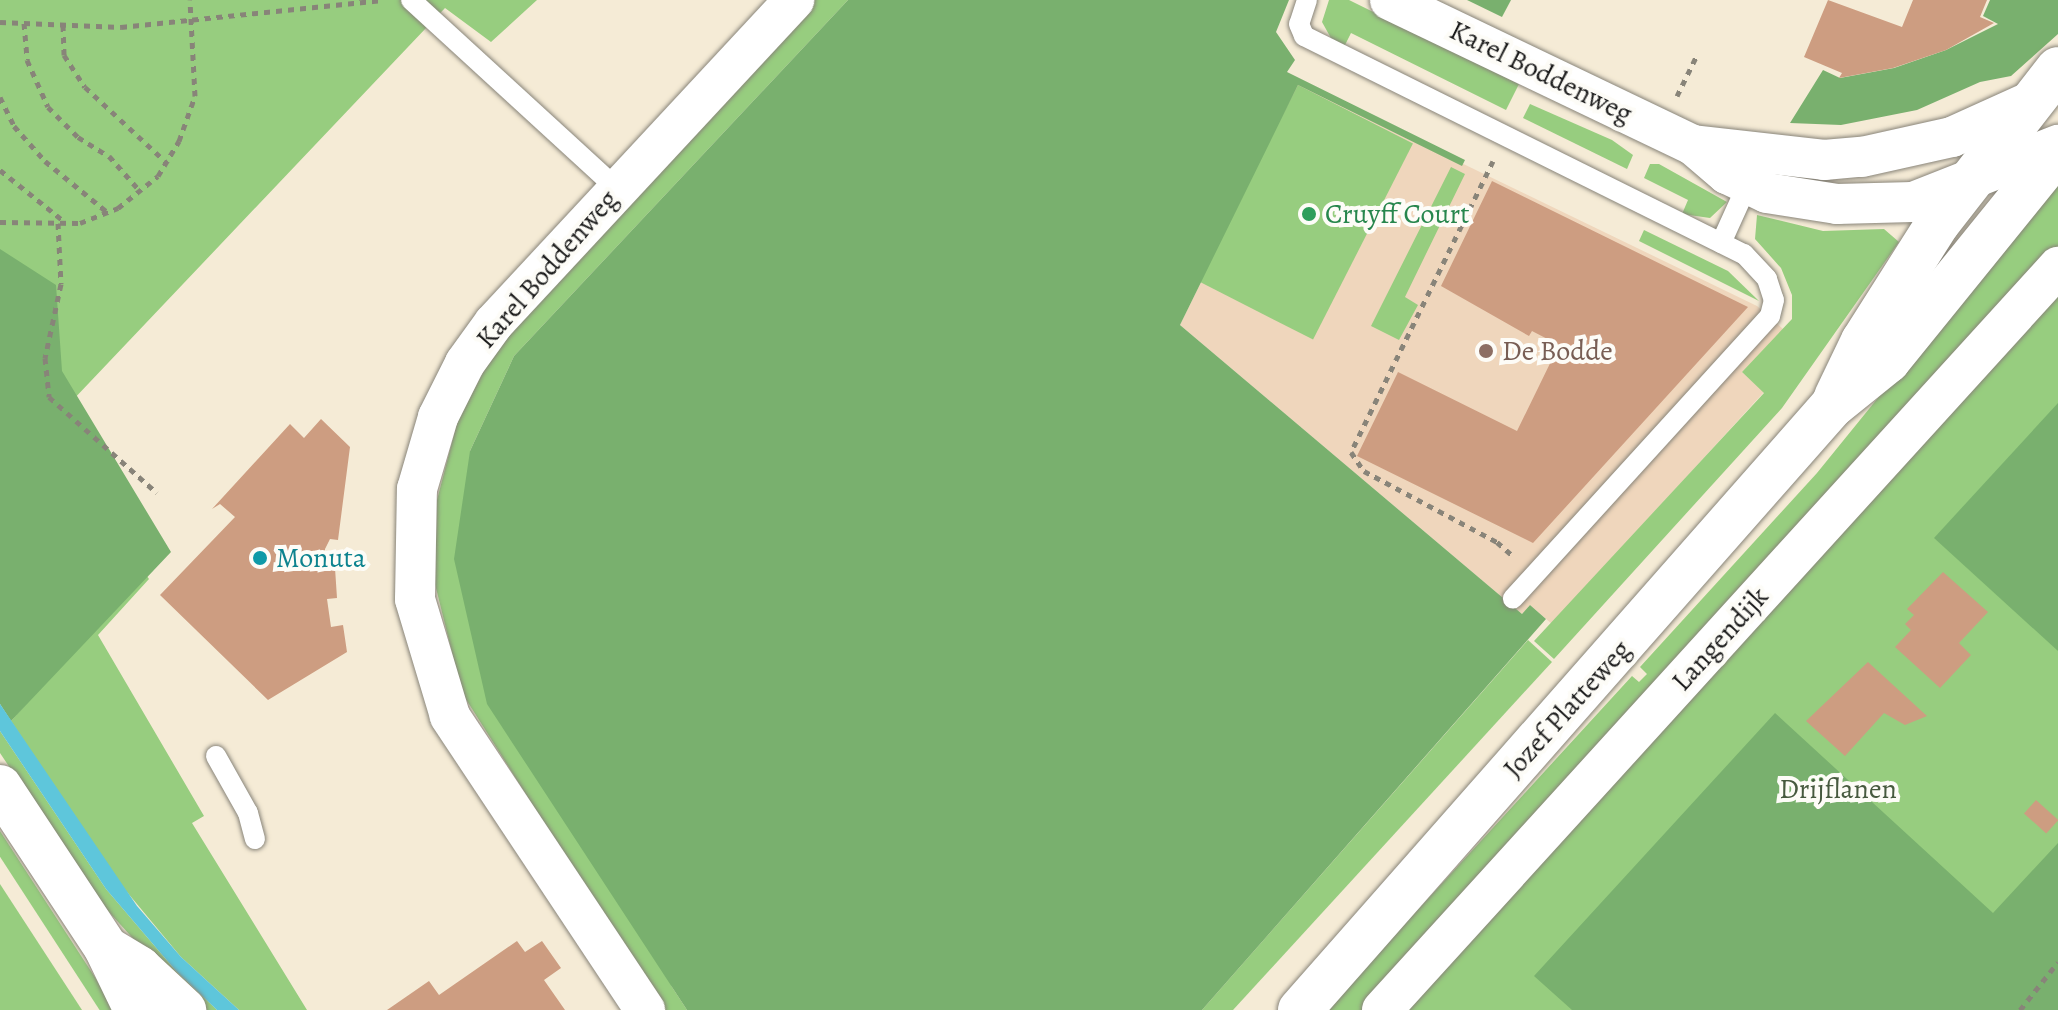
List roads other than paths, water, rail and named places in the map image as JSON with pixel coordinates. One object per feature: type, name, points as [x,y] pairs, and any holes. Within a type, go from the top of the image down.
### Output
[{"type":"street","name":"Karel Boddenweg","points":[[645,1010],[450,716],[415,599],[413,541],[417,489],[438,417],[465,363],[494,323],[794,0]]},
{"type":"street","name":"Karel Boddenweg","points":[[1390,0],[1693,145],[1837,204],[1913,202],[2058,145]]},
{"type":"street","name":"Jozef Platteweg","points":[[1832,406],[1863,341],[1969,182],[2027,103],[2058,69]]},
{"type":"street","name":"Karel Boddenweg","points":[[1754,169],[1862,157],[1952,137],[2027,103]]},
{"type":"street","name":"Jozef Platteweg","points":[[1300,1010],[1832,406],[1888,361],[2058,151]]},
{"type":"street","name":"Langendijk","points":[[1382,1010],[2058,267]]},
{"type":"street","points":[[0,787],[106,948],[136,1010]]},
{"type":"street","points":[[106,948],[139,968],[184,1010]]},
{"type":"lane","points":[[411,0],[617,189]]},
{"type":"lane","points":[[1307,0],[1299,24],[1304,36],[1744,254],[1767,279],[1774,300],[1770,316],[1513,598]]},
{"type":"lane","points":[[1721,243],[1754,169]]},
{"type":"lane","points":[[216,756],[248,813],[255,839]]},
{"type":"water","points":[[0,704],[137,906],[181,957],[239,1010],[217,1010],[176,971],[106,889],[0,731]]},
{"type":"place","name":"Cruyff Court","points":[[1309,214]]},
{"type":"place","name":"De Bodde","points":[[1486,351]]},
{"type":"place","name":"Monuta","points":[[260,558]]},
{"type":"park label","name":"Drijflanen","points":[[1838,789]]}]
